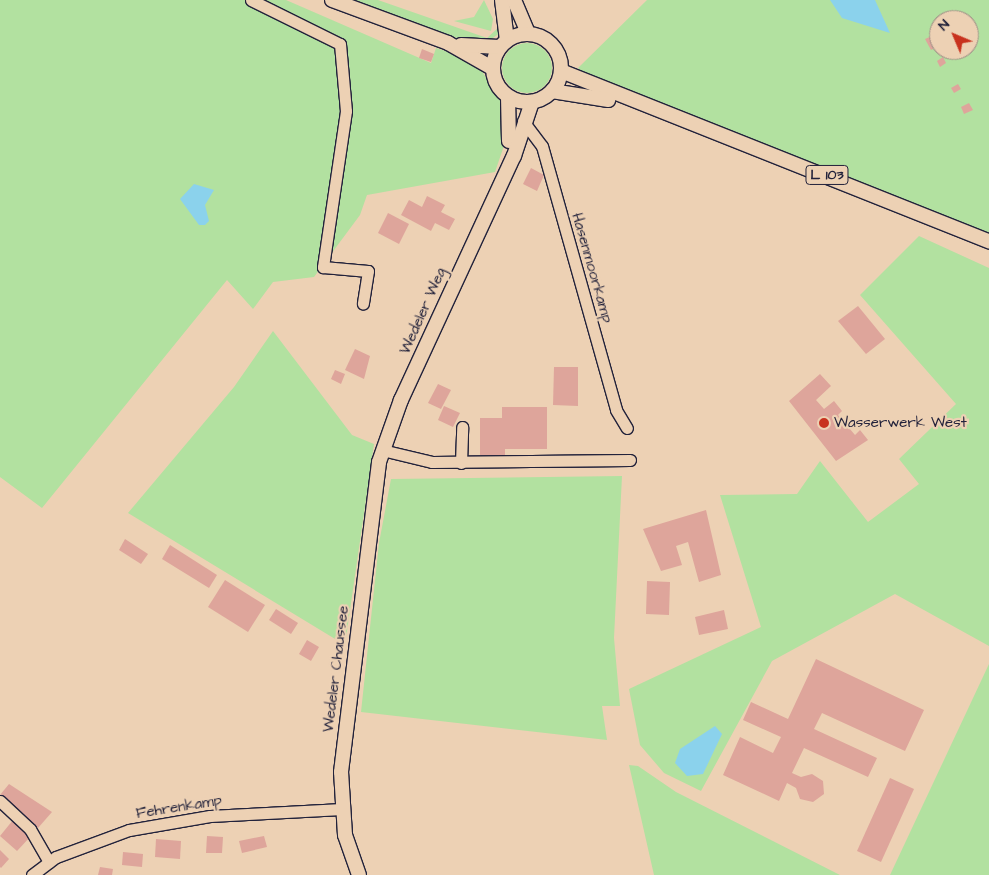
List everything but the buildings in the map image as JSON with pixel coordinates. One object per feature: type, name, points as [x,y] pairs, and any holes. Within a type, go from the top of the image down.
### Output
[{"type":"main road","points":[[332,0],[448,43],[492,68]]},
{"type":"main road","points":[[448,43],[503,43],[528,33],[549,41],[560,60],[561,71],[552,91],[532,102],[508,97],[494,80],[492,68],[503,43],[502,0]]},
{"type":"main road","points":[[514,0],[528,33]]},
{"type":"main road","name":"L 103","points":[[561,71],[643,106],[782,156],[989,241]]},
{"type":"main road","name":"L 103","points":[[552,91],[643,106]]},
{"type":"main road","name":"Wedeler Weg","points":[[503,173],[512,132],[508,97]]},
{"type":"main road","name":"Wedeler Weg","points":[[378,465],[382,450],[503,173],[514,156],[523,121],[532,102]]},
{"type":"main road","name":"Wedeler Chaussee","points":[[359,875],[342,808],[344,735],[378,465]]},
{"type":"street","points":[[251,0],[340,44],[346,111],[323,267],[368,271],[363,304]]},
{"type":"street","name":"Hasenmoorkamp","points":[[523,121],[542,146],[616,410],[627,428]]},
{"type":"street","points":[[461,463],[462,427]]},
{"type":"street","points":[[382,450],[432,462],[630,460]]},
{"type":"street","points":[[0,801],[30,830],[49,862]]},
{"type":"street","name":"Fehrenkamp","points":[[32,875],[49,862],[129,830],[210,816],[342,808]]},
{"type":"green space","points":[[0,0],[286,0],[431,63],[436,48],[465,57],[480,68],[502,103],[507,137],[495,172],[367,195],[360,215],[314,277],[273,282],[253,309],[227,280],[42,508],[0,477]]},
{"type":"green space","points":[[348,0],[378,0],[487,38],[499,27],[500,33],[487,42],[460,39]]},
{"type":"green space","points":[[484,0],[493,19],[491,31],[454,21],[474,17]]},
{"type":"green space","points":[[647,0],[989,0],[989,233],[588,79],[578,68]]},
{"type":"green space","points":[[527,43],[545,50],[552,68],[545,86],[527,93],[509,86],[502,68],[509,50]]},
{"type":"green space","points":[[919,236],[989,268],[989,646],[895,594],[772,661],[701,791],[664,773],[640,745],[629,689],[761,627],[720,495],[797,494],[820,461],[868,522],[919,484],[899,459],[956,404],[860,295]]},
{"type":"green space","points":[[273,331],[352,435],[374,444],[345,645],[128,513],[234,387]]},
{"type":"green space","points":[[622,476],[614,638],[620,706],[602,706],[607,740],[361,712],[379,543],[391,479]]},
{"type":"green space","points":[[989,664],[989,875],[890,875]]},
{"type":"green space","points":[[629,765],[638,766],[676,792],[840,875],[654,875]]},
{"type":"water","points":[[830,0],[875,0],[890,33],[842,18]]},
{"type":"water","points":[[194,184],[214,190],[205,205],[209,221],[205,225],[199,225],[180,199]]},
{"type":"water","points":[[715,726],[722,734],[703,774],[687,776],[675,763],[680,749]]},
{"type":"place","name":"Wasserwerk West","points":[[824,423]]}]
